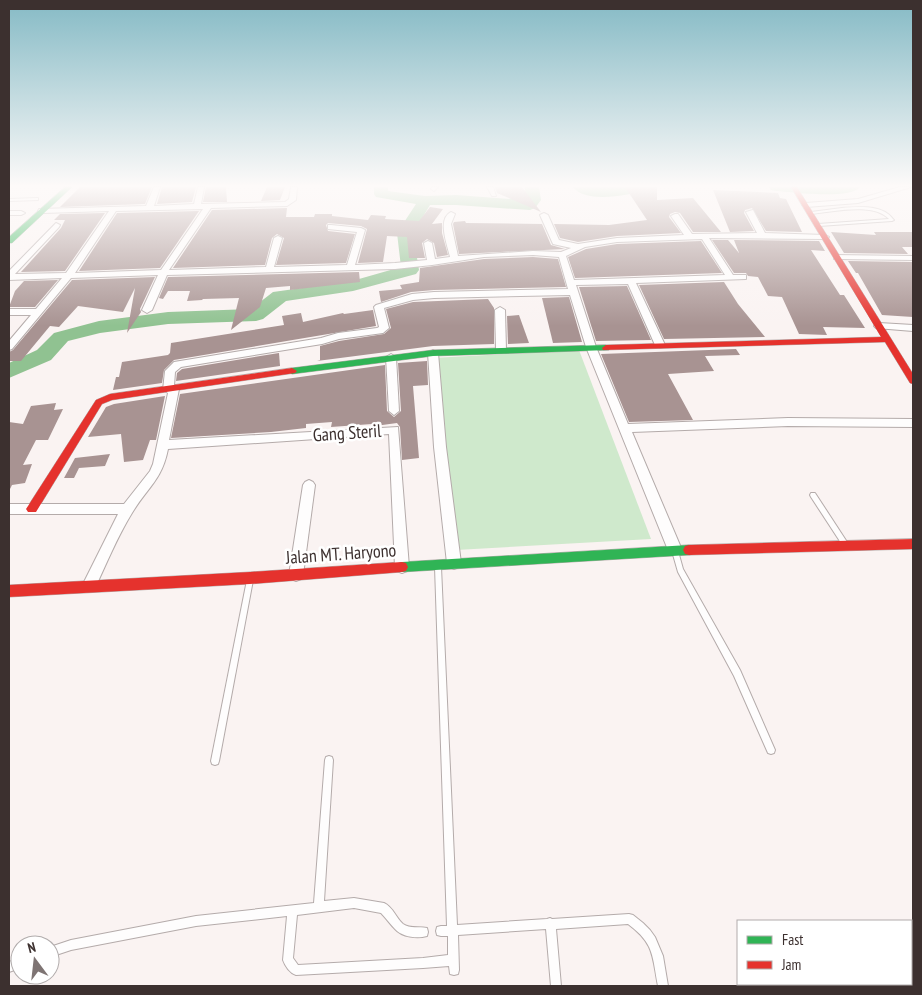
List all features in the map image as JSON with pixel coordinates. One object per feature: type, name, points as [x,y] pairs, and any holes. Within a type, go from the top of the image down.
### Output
[{"type":"street","points":[[9,276],[48,233]]},
{"type":"street","points":[[9,347],[69,275],[97,233]]},
{"type":"street","points":[[147,310],[163,273],[190,233]]},
{"type":"street","points":[[350,268],[360,233]]},
{"type":"street","points":[[449,233],[454,258]]},
{"type":"street","points":[[552,233],[556,242],[577,247]]},
{"type":"street","points":[[687,233],[690,237]]},
{"type":"street","points":[[823,233],[913,381]]},
{"type":"street","points":[[9,276],[395,266],[513,253],[562,255],[577,247],[602,242],[704,236],[825,237]]},
{"type":"street","points":[[704,236],[730,276]]},
{"type":"street","points":[[269,270],[278,238]]},
{"type":"street","points":[[428,243],[430,263]]},
{"type":"street","points":[[562,255],[591,347],[675,550]]},
{"type":"street","points":[[837,257],[913,258]]},
{"type":"street","points":[[88,586],[127,509],[155,473],[159,464],[171,390],[170,371],[178,364],[326,340],[338,336],[380,331],[384,328],[379,307],[404,299],[434,294],[573,287],[631,281],[744,276]]},
{"type":"street","points":[[631,281],[660,346]]},
{"type":"street","points":[[500,310],[501,350]]},
{"type":"street","points":[[9,312],[38,312]]},
{"type":"street","points":[[879,326],[913,328]]},
{"type":"street","points":[[32,509],[99,402],[110,397],[171,390],[391,357],[433,353],[886,339]]},
{"type":"street","points":[[433,353],[440,447],[454,563]]},
{"type":"street","points":[[391,357],[394,411]]},
{"type":"street","points":[[626,428],[788,422],[913,423]]},
{"type":"street","name":"Gang Steril","points":[[163,445],[394,430],[402,567]]},
{"type":"street","points":[[296,575],[309,485]]},
{"type":"street","points":[[9,509],[127,509]]},
{"type":"street","name":"Jalan MT. Haryono","points":[[9,591],[250,578],[438,564],[675,550],[913,544]]},
{"type":"lane","points":[[813,495],[846,545]]},
{"type":"lane","points":[[675,550],[680,570],[737,673],[771,750]]},
{"type":"lane","points":[[292,910],[288,960],[296,970],[423,963],[454,965],[446,930],[438,564]]},
{"type":"lane","points":[[215,761],[250,578]]},
{"type":"lane","points":[[319,906],[329,760]]},
{"type":"lane","points":[[60,949],[196,922],[354,903],[384,908],[402,931],[407,933],[423,932]]},
{"type":"lane","points":[[446,930],[630,919],[645,929],[655,942],[663,986]]},
{"type":"lane","points":[[550,924],[556,986]]},
{"type":"green space","points":[[579,350],[651,539],[456,550],[433,358]]},
{"type":"building","points":[[56,233],[91,233],[65,271],[21,272]]},
{"type":"building","points":[[104,233],[184,233],[160,268],[79,271]]},
{"type":"building","points":[[196,233],[355,234],[346,263],[276,265],[284,238],[277,234],[272,238],[265,265],[173,268]]},
{"type":"building","points":[[366,233],[442,233],[448,255],[437,257],[434,243],[427,239],[422,243],[425,258],[409,258],[407,237],[387,236],[383,262],[358,263]]},
{"type":"building","points":[[455,233],[546,233],[551,245],[565,249],[459,254]]},
{"type":"building","points":[[558,233],[672,233],[617,236],[578,242],[560,238]]},
{"type":"building","points":[[832,233],[876,235],[875,233],[913,233],[913,247],[902,247],[908,254],[844,253]]},
{"type":"building","points":[[712,240],[728,240],[739,253],[734,240],[819,241],[825,251],[811,250],[840,295],[844,295],[865,328],[823,327],[827,335],[799,334],[782,297],[768,296],[758,277],[748,276],[746,273],[734,273]]},
{"type":"building","points":[[701,241],[722,273],[575,278],[568,257],[586,249],[617,244]]},
{"type":"building","points":[[533,257],[558,259],[566,287],[434,290],[411,292],[381,302],[379,291],[402,289],[400,285],[419,282],[420,268],[484,259]]},
{"type":"building","points":[[848,261],[913,262],[913,317],[882,315],[858,273],[856,273]]},
{"type":"building","points":[[359,272],[360,282],[290,290],[290,286],[266,288],[260,307],[231,330],[239,298],[187,301],[190,291],[168,291],[163,299],[159,298],[168,277]]},
{"type":"building","points":[[155,277],[140,309],[141,312],[127,333],[135,288],[123,312],[78,306],[59,327],[50,326],[21,361],[9,361],[9,352],[13,350],[72,280]]},
{"type":"building","points":[[58,280],[35,307],[9,307],[15,291],[24,281]]},
{"type":"building","points":[[724,282],[738,304],[765,337],[664,339],[639,285]]},
{"type":"building","points":[[627,286],[651,340],[596,341],[579,287]]},
{"type":"building","points":[[569,297],[582,342],[553,343],[542,298]]},
{"type":"building","points":[[488,299],[494,308],[494,344],[433,346],[317,361],[320,360],[320,346],[384,334],[391,328],[386,309],[413,302]]},
{"type":"building","points":[[373,310],[376,326],[174,360],[164,370],[162,383],[113,390],[116,377],[119,377],[122,362],[168,355],[171,343],[284,325],[282,316],[301,313],[303,322],[343,313]]},
{"type":"building","points":[[519,315],[529,343],[508,344],[507,316]]},
{"type":"building","points":[[736,349],[740,355],[705,356],[714,371],[668,374],[693,420],[629,422],[601,354]]},
{"type":"building","points":[[279,353],[280,366],[176,381],[177,373],[182,369]]},
{"type":"building","points":[[427,361],[428,385],[413,386],[419,458],[402,460],[400,427],[397,423],[373,427],[372,424],[331,427],[332,422],[306,424],[306,428],[271,432],[171,438],[180,394],[385,365],[387,411],[394,417],[401,411],[398,363]]},
{"type":"building","points":[[165,396],[156,440],[150,440],[143,460],[124,462],[121,434],[88,437],[106,407]]},
{"type":"building","points":[[56,403],[54,410],[63,409],[48,440],[36,440],[23,465],[32,464],[25,483],[12,485],[9,491],[9,422],[23,424],[31,406]]},
{"type":"building","points":[[110,454],[105,466],[79,468],[74,478],[64,478],[75,458]]},
{"type":"waterway","points":[[9,371],[44,355],[61,337],[99,327],[168,318],[256,315],[280,296],[353,286],[410,270],[405,233]]},
{"type":"traffic: fast","points":[[9,241],[17,233]]},
{"type":"traffic: fast","points":[[292,371],[433,353],[606,348]]},
{"type":"traffic: fast","points":[[402,567],[689,550]]},
{"type":"traffic: jam","points":[[822,233],[913,381]]},
{"type":"traffic: jam","points":[[606,348],[886,339]]},
{"type":"traffic: jam","points":[[32,509],[99,402],[110,397],[292,371]]},
{"type":"traffic: jam","points":[[689,550],[913,544]]},
{"type":"traffic: jam","points":[[9,591],[250,578],[402,567]]}]
